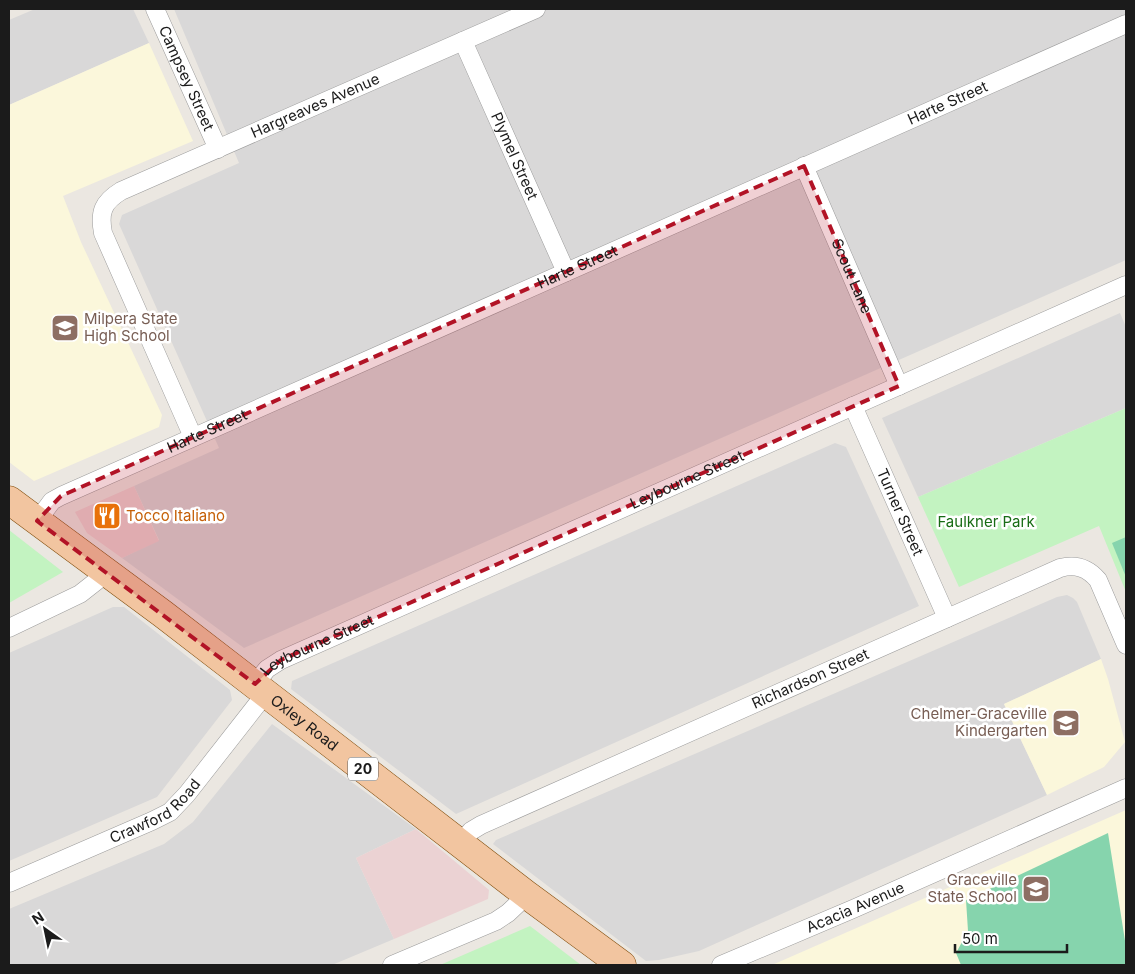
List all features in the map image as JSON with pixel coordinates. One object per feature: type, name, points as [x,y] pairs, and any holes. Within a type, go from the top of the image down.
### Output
[{"type":"main road","name":"Oxley Road","points":[[9,500],[108,572],[527,896],[622,965]]},
{"type":"street","name":"Campsey Street","points":[[155,9],[218,149]]},
{"type":"street","name":"Hargreaves Avenue","points":[[193,437],[106,240],[102,225],[102,212],[108,201],[121,191],[536,9]]},
{"type":"street","name":"Harte Street","points":[[37,521],[55,498],[1126,24]]},
{"type":"street","name":"Plymel Street","points":[[463,41],[566,272]]},
{"type":"street","name":"Scout Lane","points":[[804,166],[899,386]]},
{"type":"street","name":"Leybourne Street","points":[[260,688],[267,669],[281,660],[1126,285]]},
{"type":"street","name":"Turner Street","points":[[853,406],[947,618]]},
{"type":"street","name":"Richardson Street","points":[[460,844],[471,831],[481,825],[1060,568],[1077,566],[1088,571],[1098,580],[1126,645]]},
{"type":"street","points":[[9,628],[80,594],[108,572]]},
{"type":"street","name":"Crawford Road","points":[[9,883],[170,812],[187,794],[260,688]]},
{"type":"street","name":"Acacia Avenue","points":[[721,965],[853,909],[1126,788]]},
{"type":"street","points":[[392,965],[496,921],[508,914],[527,896]]},
{"type":"highlighted area","points":[[804,166],[899,386],[281,660],[255,684],[37,521],[61,496]]},
{"type":"shaded area","points":[[35,9],[133,9],[149,43],[9,105],[9,20]]},
{"type":"shaded area","points":[[174,9],[1126,9],[1126,260],[244,648],[122,558],[159,540],[134,486],[219,448],[119,224],[122,215],[239,163]]},
{"type":"shaded area","name":"Milpera State High School","points":[[149,43],[193,141],[63,196],[81,242],[162,415],[159,427],[34,481],[9,462],[9,105]]},
{"type":"shaded area","points":[[1120,313],[1126,327],[1126,408],[918,497],[882,418]]},
{"type":"shaded area","points":[[835,443],[846,447],[919,606],[456,814],[291,689],[292,681]]},
{"type":"shaded area","points":[[134,486],[159,541],[122,558],[87,533],[75,512]]},
{"type":"shaded area","points":[[1067,595],[1077,602],[1101,659],[1004,704],[1047,795],[699,951],[646,961],[493,844],[496,840],[1057,597]]},
{"type":"shaded area","points":[[113,607],[124,607],[230,690],[232,700],[157,797],[9,861],[9,653]]},
{"type":"shaded area","name":"Chelmer-Graceville Kindergarten","points":[[1101,659],[1125,742],[1104,767],[1047,795],[1004,704]]},
{"type":"shaded area","points":[[272,724],[416,829],[356,858],[394,939],[332,965],[9,965],[9,909],[164,844],[193,822]]},
{"type":"shaded area","name":"Graceville State School","points":[[1126,810],[1126,965],[772,965]]},
{"type":"shaded area","points":[[416,829],[489,890],[488,899],[394,939],[356,858]]},
{"type":"green space","name":"Faulkner Park","points":[[1126,408],[1126,592],[1099,526],[959,587],[918,497]]},
{"type":"green space","points":[[9,530],[63,572],[9,603]]},
{"type":"green space","points":[[1126,537],[1126,577],[1112,543]]},
{"type":"green space","points":[[1108,833],[1126,947],[1126,965],[961,965],[956,953],[968,931],[966,900]]},
{"type":"green space","points":[[530,926],[581,965],[440,965]]},
{"type":"place","name":"Milpera State High School","points":[[65,328]]},
{"type":"place","name":"Tocco Italiano","points":[[107,516]]},
{"type":"place","name":"Chelmer-Graceville Kindergarten","points":[[1066,723]]},
{"type":"place","name":"Graceville State School","points":[[1036,889]]}]
